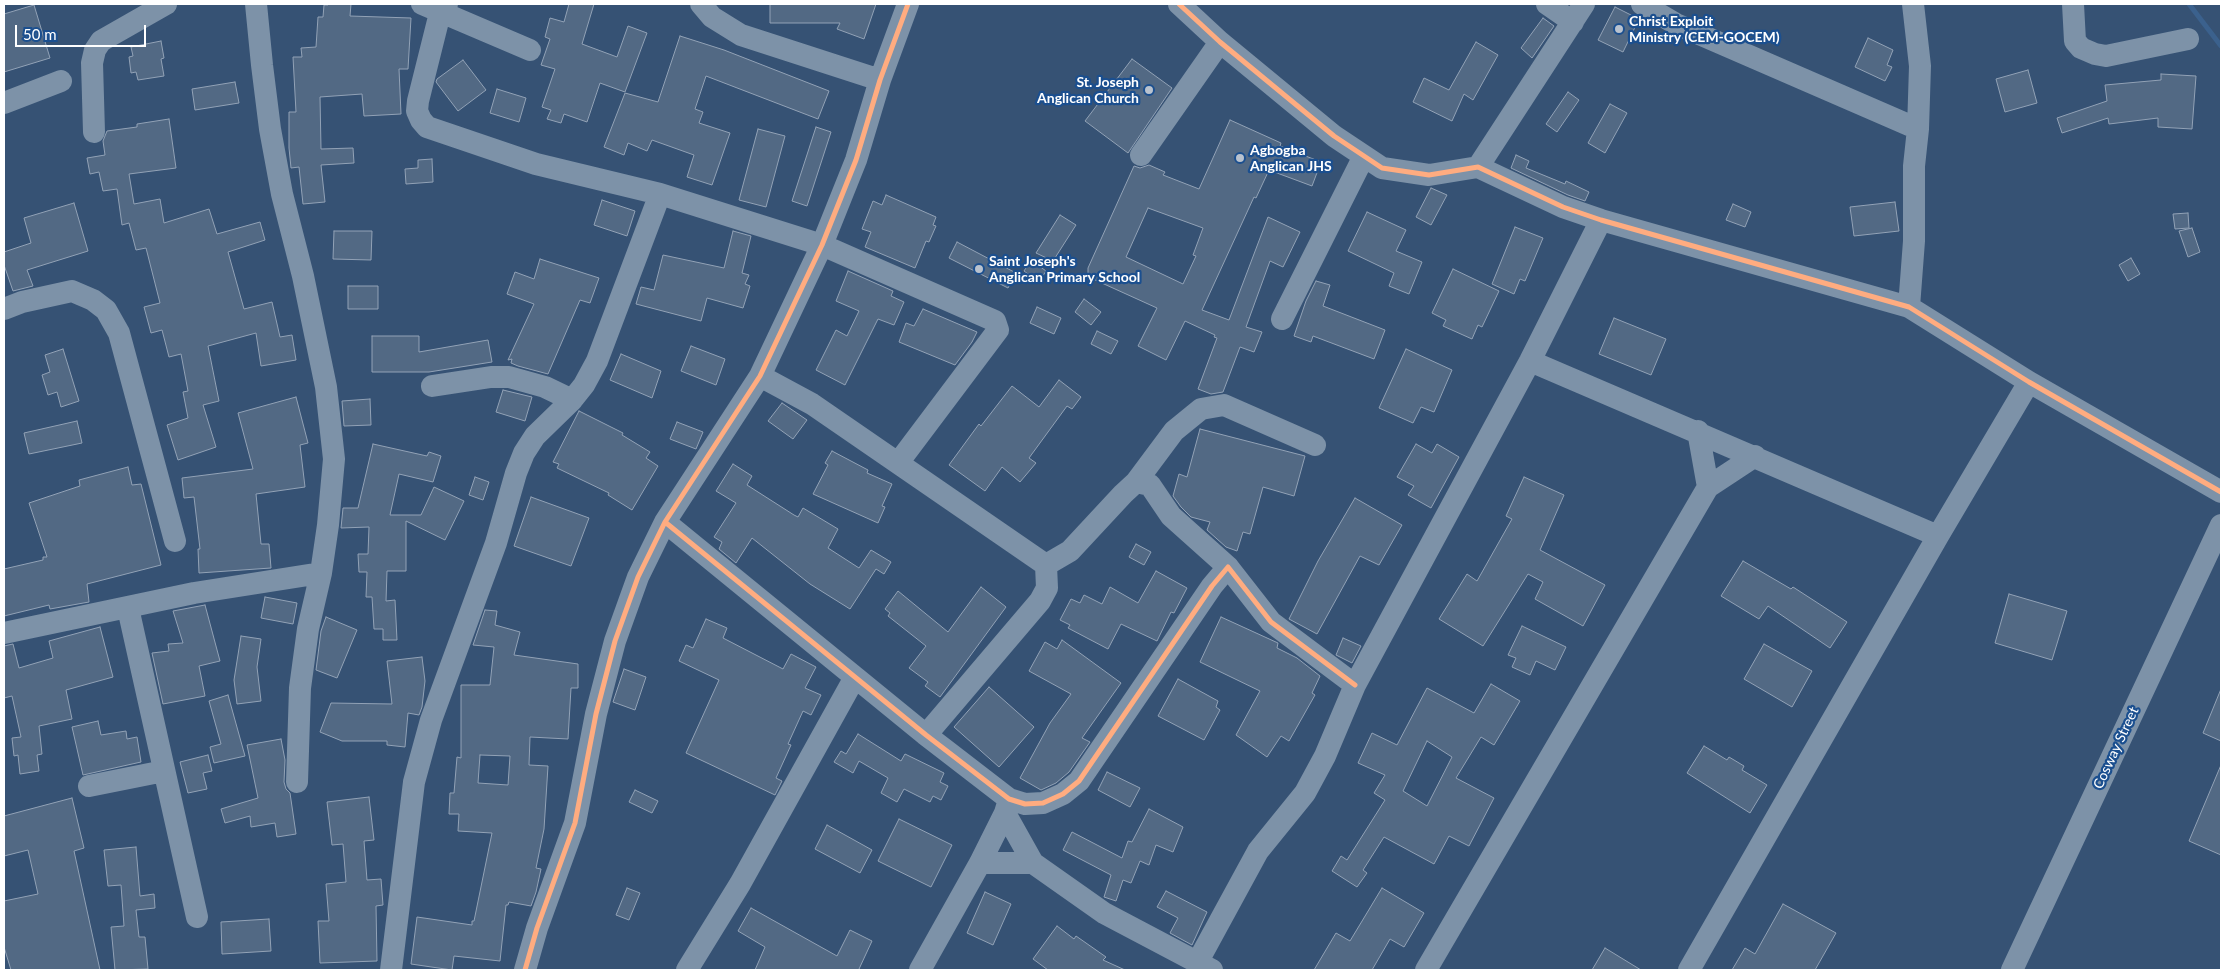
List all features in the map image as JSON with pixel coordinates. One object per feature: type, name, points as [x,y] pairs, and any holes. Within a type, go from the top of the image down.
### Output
[{"type":"street","points":[[94,132],[92,63],[95,50],[101,41],[166,4]]},
{"type":"street","points":[[256,4],[262,65],[282,194],[303,276],[326,387],[334,459],[328,525],[321,573],[308,629],[300,688],[297,782]]},
{"type":"street","points":[[701,4],[712,17],[741,34],[880,80]]},
{"type":"street","points":[[525,970],[540,920],[575,823],[596,714],[615,641],[638,577],[664,522],[760,376],[822,245],[856,160],[880,80],[908,4]]},
{"type":"street","points":[[1179,4],[1220,42],[1334,136],[1382,168],[1429,175],[1478,167],[1564,208],[1909,307],[2029,382],[2221,492]]},
{"type":"street","points":[[1478,167],[1579,13],[1547,4]]},
{"type":"street","points":[[1642,4],[1676,24],[1918,129]]},
{"type":"street","points":[[1909,307],[1914,241],[1914,166],[1918,129],[1920,66],[1913,4]]},
{"type":"street","points":[[2073,4],[2075,41],[2081,48],[2095,54],[2106,56],[2188,39]]},
{"type":"street","points":[[530,50],[437,7],[418,102],[417,111],[421,120],[427,126],[536,164],[660,194],[822,245],[995,321],[998,330],[898,463]]},
{"type":"street","points":[[1141,156],[1220,42]]},
{"type":"street","points":[[4,103],[62,81]]},
{"type":"street","points":[[1282,319],[1364,156]]},
{"type":"street","points":[[391,970],[414,782],[431,720],[496,543],[524,453],[535,436],[572,400],[584,385],[597,361],[660,194]]},
{"type":"street","points":[[664,522],[926,735],[1007,806],[1032,863],[1104,913],[1204,967],[1258,851],[1305,793],[1325,756],[1355,685],[1530,361],[1601,220]]},
{"type":"street","points":[[4,309],[22,302],[72,291],[93,300],[106,310],[119,333],[175,541]]},
{"type":"street","points":[[1530,361],[1698,431],[1938,536]]},
{"type":"street","points":[[760,376],[812,404],[1046,565]]},
{"type":"street","points":[[432,386],[491,377],[510,377],[545,387],[572,400]]},
{"type":"street","points":[[1689,970],[1938,536],[2029,382]]},
{"type":"street","points":[[1046,565],[1070,551],[1136,482],[1174,431],[1201,409],[1224,405],[1315,445]]},
{"type":"street","points":[[1698,431],[1708,487]]},
{"type":"street","points":[[1426,970],[1708,487],[1755,456]]},
{"type":"street","points":[[1136,482],[1150,485],[1171,516],[1228,567],[1271,622],[1355,685]]},
{"type":"street","name":"Cosway Street","points":[[2012,970],[2221,525]]},
{"type":"street","points":[[926,735],[1040,601],[1047,588],[1046,565]]},
{"type":"street","points":[[1007,806],[1043,803],[1063,794],[1078,781],[1212,586],[1228,567]]},
{"type":"street","points":[[4,633],[194,593],[321,573]]},
{"type":"street","points":[[128,608],[197,917]]},
{"type":"street","points":[[687,970],[740,884],[855,677]]},
{"type":"street","points":[[89,786],[164,771]]},
{"type":"street","points":[[920,970],[980,863],[1007,806]]},
{"type":"street","points":[[980,863],[1032,863]]},
{"type":"building","points":[[351,4],[350,16],[411,18],[408,69],[399,69],[401,114],[364,116],[362,94],[320,97],[321,149],[353,148],[354,163],[321,165],[325,202],[303,204],[299,167],[291,168],[289,148],[289,112],[296,112],[293,57],[302,57],[301,48],[316,47],[318,17],[323,17],[324,5]]},
{"type":"building","points":[[569,4],[594,4],[582,44],[617,57],[628,26],[647,33],[625,92],[600,83],[587,122],[564,114],[561,123],[547,119],[551,110],[542,107],[555,69],[541,65],[550,39],[545,37],[550,18],[564,22]]},
{"type":"building","points":[[770,4],[876,4],[864,39],[837,29],[840,23],[770,23]]},
{"type":"building","points":[[34,5],[50,58],[4,72],[4,14]]},
{"type":"building","name":"Christ Exploit Ministry (CEM-GOCEM)","points":[[1615,7],[1639,19],[1623,52],[1598,40]]},
{"type":"building","points":[[1543,18],[1554,26],[1532,58],[1521,48]]},
{"type":"building","points":[[680,36],[724,50],[829,91],[818,119],[706,76],[695,109],[703,112],[699,123],[730,133],[712,185],[687,177],[694,155],[652,140],[647,151],[628,143],[624,155],[604,147],[625,93],[658,102]]},
{"type":"building","points":[[1868,38],[1893,50],[1887,65],[1892,67],[1885,81],[1855,67]]},
{"type":"building","points":[[161,41],[164,58],[161,59],[164,76],[138,80],[136,72],[131,73],[129,57],[133,56],[131,47]]},
{"type":"building","points":[[1476,42],[1498,55],[1473,100],[1464,94],[1452,121],[1413,102],[1424,78],[1449,90]]},
{"type":"building","points":[[1132,59],[1172,88],[1128,153],[1085,121]]},
{"type":"building","points":[[463,60],[486,90],[458,111],[436,82],[437,79]]},
{"type":"building","points":[[2028,70],[2037,103],[2005,112],[1996,79]]},
{"type":"building","points":[[2161,74],[2196,76],[2192,129],[2158,127],[2158,118],[2109,124],[2108,118],[2062,133],[2057,118],[2107,101],[2105,85],[2161,80]]},
{"type":"building","points":[[235,82],[239,103],[195,110],[192,89]]},
{"type":"building","points":[[497,89],[526,98],[519,122],[490,113]]},
{"type":"building","points":[[1568,92],[1579,100],[1557,132],[1546,124]]},
{"type":"building","points":[[1610,104],[1627,113],[1605,153],[1588,143]]},
{"type":"building","points":[[169,119],[176,168],[129,174],[134,204],[160,199],[164,223],[209,209],[217,234],[260,222],[265,240],[228,252],[244,309],[272,302],[280,337],[292,335],[296,360],[261,366],[256,333],[208,346],[219,401],[203,405],[216,447],[178,460],[167,425],[188,418],[183,392],[188,391],[181,354],[169,357],[162,330],[151,333],[144,307],[160,303],[146,248],[136,250],[129,223],[122,225],[117,189],[103,191],[99,172],[90,174],[87,158],[105,155],[103,141],[107,131],[137,127],[137,124]]},
{"type":"building","points":[[1230,120],[1281,143],[1280,146],[1321,162],[1312,186],[1269,170],[1256,198],[1254,197],[1202,310],[1229,320],[1268,217],[1300,232],[1283,267],[1270,261],[1246,327],[1262,332],[1254,352],[1240,347],[1223,392],[1211,394],[1198,389],[1217,338],[1214,337],[1215,335],[1185,321],[1166,360],[1138,346],[1157,308],[1093,279],[1088,274],[1088,268],[1134,166],[1140,168],[1149,165],[1165,172],[1163,175],[1199,189]],"holes":[[[1148,208],[1203,228],[1193,255],[1196,256],[1183,284],[1126,257]]]},
{"type":"building","points":[[816,127],[831,132],[807,206],[792,201]]},
{"type":"building","points":[[758,129],[785,136],[766,207],[739,200]]},
{"type":"building","points":[[1516,155],[1529,161],[1526,168],[1565,184],[1566,181],[1589,192],[1585,201],[1511,168]]},
{"type":"building","points":[[432,159],[433,182],[406,184],[405,169],[418,168],[418,160]]},
{"type":"building","points":[[1431,188],[1447,195],[1431,225],[1416,217]]},
{"type":"building","points":[[886,195],[936,217],[933,225],[936,226],[929,242],[926,241],[915,268],[865,247],[871,232],[862,229],[873,201],[882,205]]},
{"type":"building","points":[[602,200],[635,211],[627,236],[594,225]]},
{"type":"building","points":[[1895,202],[1899,231],[1854,236],[1850,207]]},
{"type":"building","points":[[74,203],[88,251],[27,270],[33,286],[13,291],[4,265],[4,252],[31,243],[24,218]]},
{"type":"building","points":[[1733,204],[1751,212],[1745,227],[1726,220]]},
{"type":"building","points":[[1367,212],[1406,230],[1396,251],[1422,262],[1409,294],[1389,286],[1394,273],[1348,251]]},
{"type":"building","points":[[2188,213],[2189,228],[2175,229],[2173,214]]},
{"type":"building","points":[[1060,215],[1076,225],[1053,261],[1036,253]]},
{"type":"building","points":[[1515,227],[1543,238],[1525,281],[1520,279],[1514,294],[1492,284]]},
{"type":"building","points":[[2192,228],[2200,252],[2188,257],[2179,231]]},
{"type":"building","points":[[334,231],[372,231],[371,260],[333,259]]},
{"type":"building","points":[[733,231],[751,236],[742,273],[749,275],[745,284],[750,286],[743,308],[707,298],[701,321],[636,304],[641,287],[654,290],[663,255],[724,268]]},
{"type":"building","points":[[957,242],[1016,273],[1008,288],[949,258]]},
{"type":"building","points":[[2131,258],[2140,274],[2128,281],[2119,265]]},
{"type":"building","points":[[540,259],[599,278],[590,303],[580,300],[548,374],[518,366],[511,363],[512,359],[508,360],[534,304],[507,294],[515,272],[534,279]]},
{"type":"building","points":[[1031,260],[1046,271],[1039,282],[1024,271]]},
{"type":"building","points":[[1453,269],[1499,291],[1482,327],[1478,325],[1472,339],[1443,326],[1446,320],[1432,313]]},
{"type":"building","points":[[848,271],[893,291],[891,296],[904,302],[894,325],[878,319],[845,385],[816,370],[836,330],[847,336],[859,311],[836,301]]},
{"type":"building","points":[[1316,281],[1330,285],[1323,306],[1385,330],[1374,359],[1313,336],[1311,342],[1294,336],[1306,301]]},
{"type":"building","points":[[348,286],[378,286],[378,309],[348,309]]},
{"type":"building","points":[[1084,299],[1101,312],[1091,325],[1075,312]]},
{"type":"building","points":[[1037,307],[1061,318],[1054,334],[1030,323]]},
{"type":"building","points":[[923,309],[977,332],[955,365],[899,342],[906,323],[914,326]]},
{"type":"building","points":[[1614,318],[1666,339],[1651,375],[1599,354]]},
{"type":"building","points":[[1097,331],[1118,341],[1111,354],[1091,344]]},
{"type":"building","points":[[372,336],[419,336],[419,352],[488,340],[492,362],[429,372],[372,372]]},
{"type":"building","points":[[691,346],[725,359],[716,385],[681,371]]},
{"type":"building","points":[[63,349],[79,401],[61,407],[57,392],[48,395],[42,375],[50,372],[45,355]]},
{"type":"building","points":[[1406,349],[1452,370],[1434,412],[1421,407],[1413,423],[1379,408]]},
{"type":"building","points":[[621,354],[661,371],[652,398],[610,380]]},
{"type":"building","points":[[1059,380],[1081,397],[1072,409],[1067,406],[1029,458],[1036,463],[1020,482],[1002,467],[985,491],[949,465],[979,424],[981,426],[1012,386],[1039,407]]},
{"type":"building","points":[[503,390],[532,397],[525,421],[496,412]]},
{"type":"building","points":[[296,397],[308,443],[300,445],[305,487],[256,494],[261,544],[269,544],[271,568],[199,573],[198,549],[200,549],[194,497],[184,498],[182,478],[253,469],[238,413]]},
{"type":"building","points":[[370,399],[371,425],[344,426],[342,401]]},
{"type":"building","points":[[782,403],[807,420],[793,439],[768,421]]},
{"type":"building","points":[[579,411],[623,433],[622,435],[650,452],[646,458],[658,466],[632,510],[608,495],[609,493],[557,468],[559,464],[553,462]]},
{"type":"building","points":[[77,421],[82,443],[29,454],[24,433]]},
{"type":"building","points":[[677,422],[703,432],[696,449],[670,439]]},
{"type":"building","points":[[1200,429],[1305,456],[1294,496],[1263,487],[1250,534],[1243,532],[1237,551],[1226,547],[1207,530],[1210,522],[1191,517],[1173,496],[1179,474],[1187,477]]},
{"type":"building","points":[[373,444],[427,456],[429,452],[441,456],[433,482],[399,474],[390,515],[421,515],[434,487],[464,501],[445,540],[406,521],[406,571],[387,571],[386,601],[395,600],[397,640],[383,640],[383,629],[374,629],[372,597],[366,597],[367,572],[359,572],[358,554],[368,554],[369,527],[341,528],[343,508],[358,508]]},
{"type":"building","points":[[1416,444],[1432,453],[1437,444],[1459,457],[1431,508],[1408,495],[1414,486],[1397,477]]},
{"type":"building","points":[[832,451],[868,470],[867,473],[892,484],[882,506],[885,507],[878,523],[813,494],[828,465],[825,463]]},
{"type":"building","points":[[733,464],[752,476],[747,485],[794,515],[798,517],[803,508],[838,529],[828,548],[859,568],[871,550],[891,562],[884,574],[876,569],[850,609],[810,584],[752,538],[736,563],[719,549],[722,542],[714,537],[736,503],[716,491]]},
{"type":"building","points":[[128,467],[132,485],[141,484],[161,565],[87,584],[89,602],[50,609],[49,605],[4,616],[4,569],[43,560],[43,557],[47,557],[29,503],[80,486],[79,480]]},
{"type":"building","points":[[475,477],[489,482],[483,500],[469,495]]},
{"type":"building","points":[[1524,477],[1564,495],[1540,550],[1605,585],[1583,626],[1535,599],[1543,582],[1528,574],[1483,646],[1439,619],[1467,574],[1477,581],[1512,519],[1506,516]]},
{"type":"building","points":[[531,497],[589,518],[571,566],[514,546]]},
{"type":"building","points":[[1355,498],[1402,525],[1379,565],[1360,556],[1317,634],[1289,619],[1318,561]]},
{"type":"building","points":[[1136,544],[1151,552],[1144,565],[1129,557]]},
{"type":"building","points":[[1743,561],[1791,589],[1793,587],[1847,622],[1830,648],[1768,606],[1759,619],[1721,596]]},
{"type":"building","points":[[1156,571],[1187,588],[1174,613],[1171,612],[1157,641],[1121,624],[1108,649],[1068,628],[1070,625],[1060,620],[1071,599],[1080,603],[1084,595],[1102,604],[1110,587],[1138,603]]},
{"type":"building","points":[[981,587],[1006,607],[940,697],[925,686],[928,682],[909,668],[926,646],[888,616],[890,613],[885,609],[898,591],[948,632]]},
{"type":"building","points":[[2009,594],[2067,611],[2052,660],[1995,643]]},
{"type":"building","points":[[265,597],[297,603],[293,624],[261,618]]},
{"type":"building","points":[[205,605],[220,661],[199,666],[205,696],[163,704],[152,653],[169,651],[168,644],[183,643],[173,611]]},
{"type":"building","points":[[485,610],[497,611],[495,625],[520,632],[514,655],[578,664],[578,688],[571,688],[568,739],[530,737],[529,765],[548,766],[544,829],[536,868],[541,869],[531,906],[509,902],[506,905],[500,961],[454,956],[452,970],[411,964],[417,917],[472,925],[492,833],[458,831],[459,814],[449,814],[450,793],[454,793],[457,757],[461,758],[461,685],[490,685],[494,647],[473,645]],"holes":[[[480,755],[510,756],[508,785],[478,783]]]},
{"type":"building","points":[[326,617],[357,630],[337,678],[316,670],[321,631]]},
{"type":"building","points":[[1221,617],[1278,643],[1277,648],[1297,658],[1320,676],[1312,693],[1315,695],[1289,741],[1281,736],[1267,757],[1236,735],[1260,691],[1200,662]]},
{"type":"building","points":[[706,619],[727,628],[723,638],[783,669],[791,654],[816,667],[805,688],[821,695],[811,715],[803,711],[788,744],[791,745],[776,778],[782,781],[775,795],[686,753],[719,680],[679,661],[686,645],[693,648]]},
{"type":"building","points":[[1522,626],[1566,647],[1555,670],[1536,661],[1530,675],[1512,667],[1516,658],[1508,655]]},
{"type":"building","points":[[100,627],[113,677],[66,690],[72,719],[39,726],[42,754],[37,755],[39,771],[20,774],[18,755],[14,756],[12,738],[21,737],[12,696],[4,698],[4,646],[13,644],[19,668],[53,658],[49,641]]},
{"type":"building","points":[[241,636],[261,639],[257,667],[261,701],[237,704],[234,680]]},
{"type":"building","points":[[1343,638],[1361,646],[1352,663],[1336,655]]},
{"type":"building","points":[[1062,640],[1121,683],[1082,738],[1090,742],[1069,772],[1056,783],[1041,790],[1020,778],[1050,723],[1071,694],[1029,671],[1045,642],[1057,649]]},
{"type":"building","points":[[1764,644],[1812,671],[1792,707],[1744,679]]},
{"type":"building","points":[[422,657],[425,681],[422,707],[419,715],[408,713],[405,747],[387,745],[387,741],[342,741],[320,732],[331,703],[392,704],[387,661]]},
{"type":"building","points":[[624,669],[646,677],[635,710],[613,702]]},
{"type":"building","points":[[1178,679],[1218,701],[1216,707],[1220,710],[1204,740],[1158,716]]},
{"type":"building","points":[[1491,684],[1520,701],[1494,745],[1481,737],[1456,778],[1494,798],[1469,846],[1449,836],[1434,864],[1384,837],[1363,870],[1367,873],[1357,887],[1332,871],[1341,856],[1347,860],[1385,800],[1374,793],[1385,775],[1358,763],[1372,733],[1397,745],[1427,688],[1474,713]],"holes":[[[1427,741],[1452,757],[1427,806],[1403,791]]]},
{"type":"building","points":[[989,687],[1034,727],[999,767],[954,727]]},
{"type":"building","points":[[2221,689],[2221,741],[2203,733]]},
{"type":"building","points":[[228,695],[245,756],[214,763],[210,747],[221,744],[209,701]]},
{"type":"building","points":[[98,721],[101,735],[126,731],[127,739],[137,737],[141,762],[83,775],[72,727]]},
{"type":"building","points":[[858,734],[901,761],[905,754],[944,773],[940,782],[948,786],[941,800],[933,796],[930,802],[904,789],[897,802],[881,793],[888,778],[859,761],[853,773],[834,762],[841,751],[846,754]]},
{"type":"building","points":[[281,739],[285,760],[284,782],[286,789],[290,793],[296,834],[277,837],[275,823],[251,827],[250,816],[225,823],[221,809],[258,798],[247,745]]},
{"type":"building","points":[[1704,746],[1727,760],[1729,757],[1744,766],[1742,770],[1767,785],[1750,813],[1687,773]]},
{"type":"building","points":[[208,755],[212,771],[203,773],[207,789],[188,793],[180,762]]},
{"type":"building","points":[[2221,765],[2221,855],[2189,841]]},
{"type":"building","points":[[1107,772],[1140,788],[1130,807],[1098,790]]},
{"type":"building","points":[[635,790],[658,801],[652,813],[629,802]]},
{"type":"building","points":[[369,797],[374,840],[364,841],[367,880],[381,879],[383,905],[376,906],[377,961],[320,963],[318,921],[329,921],[326,884],[346,882],[343,844],[332,845],[327,802]]},
{"type":"building","points":[[72,798],[84,848],[74,851],[100,970],[11,970],[4,947],[4,901],[38,894],[28,850],[4,856],[4,816]]},
{"type":"building","points":[[1149,809],[1183,827],[1173,852],[1156,845],[1149,865],[1140,861],[1131,883],[1123,880],[1116,901],[1104,897],[1111,875],[1063,850],[1072,832],[1122,858],[1128,841],[1132,842]]},
{"type":"building","points":[[899,819],[952,845],[931,887],[878,861]]},
{"type":"building","points":[[827,825],[872,850],[860,873],[815,849]]},
{"type":"building","points":[[136,847],[140,896],[154,894],[155,908],[136,910],[139,937],[145,937],[148,969],[115,970],[111,927],[124,926],[121,885],[108,886],[104,850]]},
{"type":"building","points":[[627,888],[640,893],[629,920],[616,915]]},
{"type":"building","points":[[1382,888],[1424,913],[1404,947],[1390,939],[1372,970],[1314,970],[1336,933],[1350,941]]},
{"type":"building","points":[[1166,891],[1207,912],[1192,945],[1170,933],[1178,918],[1157,907]]},
{"type":"building","points":[[985,892],[1011,904],[993,945],[967,933]]},
{"type":"building","points":[[1783,904],[1836,933],[1815,970],[1732,970],[1745,948],[1755,954]]},
{"type":"building","points":[[751,908],[837,956],[850,930],[872,941],[859,969],[862,970],[755,970],[765,947],[738,931]]},
{"type":"building","points":[[269,919],[271,951],[222,954],[221,922]]},
{"type":"building","points":[[1057,926],[1074,939],[1076,936],[1106,957],[1103,960],[1125,970],[1048,970],[1033,959]]},
{"type":"building","points":[[1605,948],[1641,970],[1592,970]]},
{"type":"waterway","points":[[2189,4],[2221,46]]},
{"type":"cycle path","points":[[525,970],[537,928],[575,823],[596,714],[615,641],[638,577],[665,522],[760,376],[822,245],[856,160],[880,80],[908,4]]},
{"type":"cycle path","points":[[1179,4],[1220,42],[1334,136],[1382,168],[1429,175],[1478,167],[1563,207],[1601,220],[1909,307],[2029,382],[2221,492]]},
{"type":"cycle path","points":[[665,522],[926,735],[1009,799],[1025,804],[1043,803],[1063,794],[1079,781],[1212,586],[1228,567],[1271,622],[1355,685]]},
{"type":"place","name":"Christ Exploit Ministry (CEM-GOCEM)","points":[[1619,29]]},
{"type":"place","name":"St. Joseph Anglican Church","points":[[1149,90]]},
{"type":"place","name":"Agbogba Anglican JHS","points":[[1240,158]]},
{"type":"place","name":"Saint Joseph's Anglican Primary School","points":[[979,269]]}]
